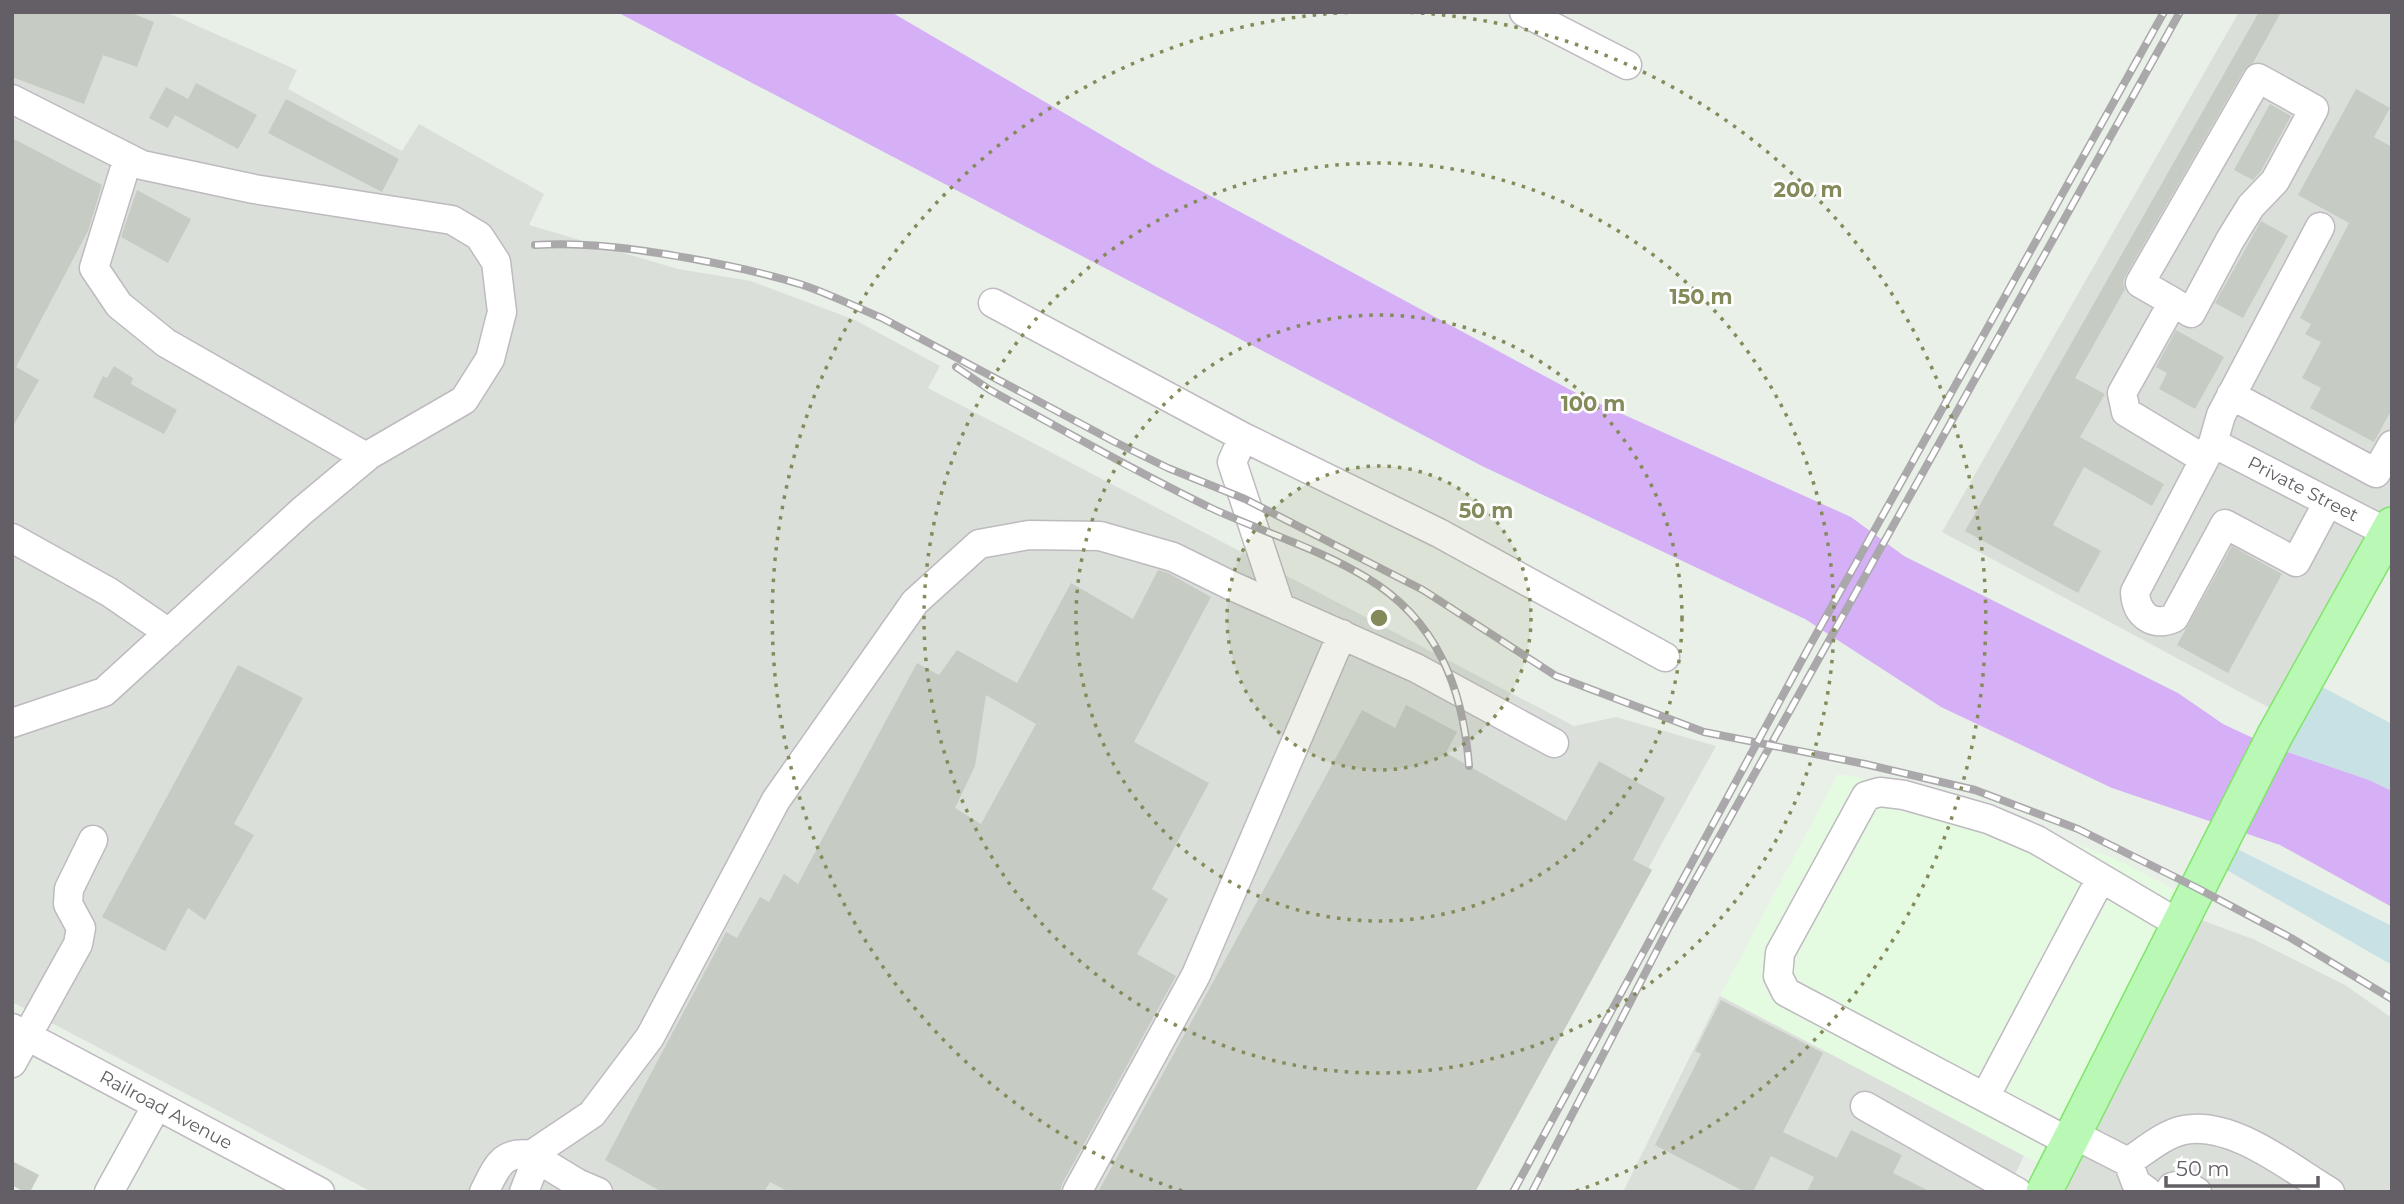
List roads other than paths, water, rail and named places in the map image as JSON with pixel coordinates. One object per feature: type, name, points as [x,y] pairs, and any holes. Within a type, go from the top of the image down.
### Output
[{"type":"main road","points":[[2044,1192],[2275,735],[2390,531]]},
{"type":"street","points":[[1524,12],[1627,65]]},
{"type":"street","points":[[2258,78],[2314,110],[2275,181],[2251,206],[2230,240],[2191,313],[2173,302],[2140,283],[2258,78]]},
{"type":"street","points":[[12,99],[142,165],[254,189],[452,220],[479,236],[495,262],[502,312],[491,359],[464,400],[366,457],[302,511],[104,692],[12,723]]},
{"type":"street","points":[[128,158],[93,268],[119,305],[166,343],[366,457]]},
{"type":"street","points":[[2320,227],[2221,415],[2208,451],[2135,592],[2136,605],[2142,614],[2153,620],[2164,623],[2174,618],[2225,524],[2296,562],[2328,502]]},
{"type":"street","name":"Private Street","points":[[2173,302],[2122,394],[2126,412],[2390,531]]},
{"type":"street","points":[[993,303],[1243,437],[1439,533],[1665,657]]},
{"type":"street","points":[[2231,395],[2376,473],[2392,445]]},
{"type":"street","points":[[1243,437],[1232,462],[1280,607]]},
{"type":"street","points":[[531,1155],[592,1114],[650,1037],[776,800],[915,601],[979,544],[1029,535],[1100,536],[1173,557],[1416,668],[1554,743]]},
{"type":"street","points":[[12,538],[109,592],[169,633]]},
{"type":"street","points":[[1077,1192],[1196,975],[1342,634]]},
{"type":"street","points":[[2148,1192],[2136,1183],[2128,1162],[1985,1097],[1786,992],[1778,976],[1780,953],[1866,796],[1880,792],[1904,795],[1988,819],[2037,840],[2179,924]]},
{"type":"street","points":[[12,1063],[20,1032],[78,944],[81,929],[68,904],[69,889],[93,840]]},
{"type":"street","points":[[1985,1097],[2101,878]]},
{"type":"street","name":"Railroad Avenue","points":[[20,1032],[157,1105],[291,1185],[320,1192]]},
{"type":"street","points":[[109,1192],[157,1105]]},
{"type":"street","points":[[1865,1107],[2017,1192]]},
{"type":"street","points":[[2128,1162],[2165,1138],[2184,1130],[2209,1129],[2245,1140],[2330,1192]]},
{"type":"street","points":[[484,1192],[502,1162],[518,1153],[531,1155],[582,1189]]},
{"type":"street","points":[[524,1192],[534,1166],[531,1155]]},
{"type":"street","points":[[2169,1192],[2172,1187],[2184,1184],[2197,1192]]},
{"type":"railway","points":[[1513,1192],[1808,649],[2164,12]]},
{"type":"railway","points":[[1532,1192],[1669,927],[2180,12]]},
{"type":"railway","points":[[535,245],[593,245],[669,255],[760,273],[823,292],[882,318],[1115,442],[1168,468],[1245,499],[1423,590],[1556,676],[1704,732],[1865,764],[1975,790],[2078,829],[2291,938],[2392,999]]},
{"type":"railway","points":[[956,367],[990,390],[1155,480],[1230,517],[1348,567],[1391,595],[1412,614],[1442,658],[1453,683],[1460,710],[1469,766]]}]
